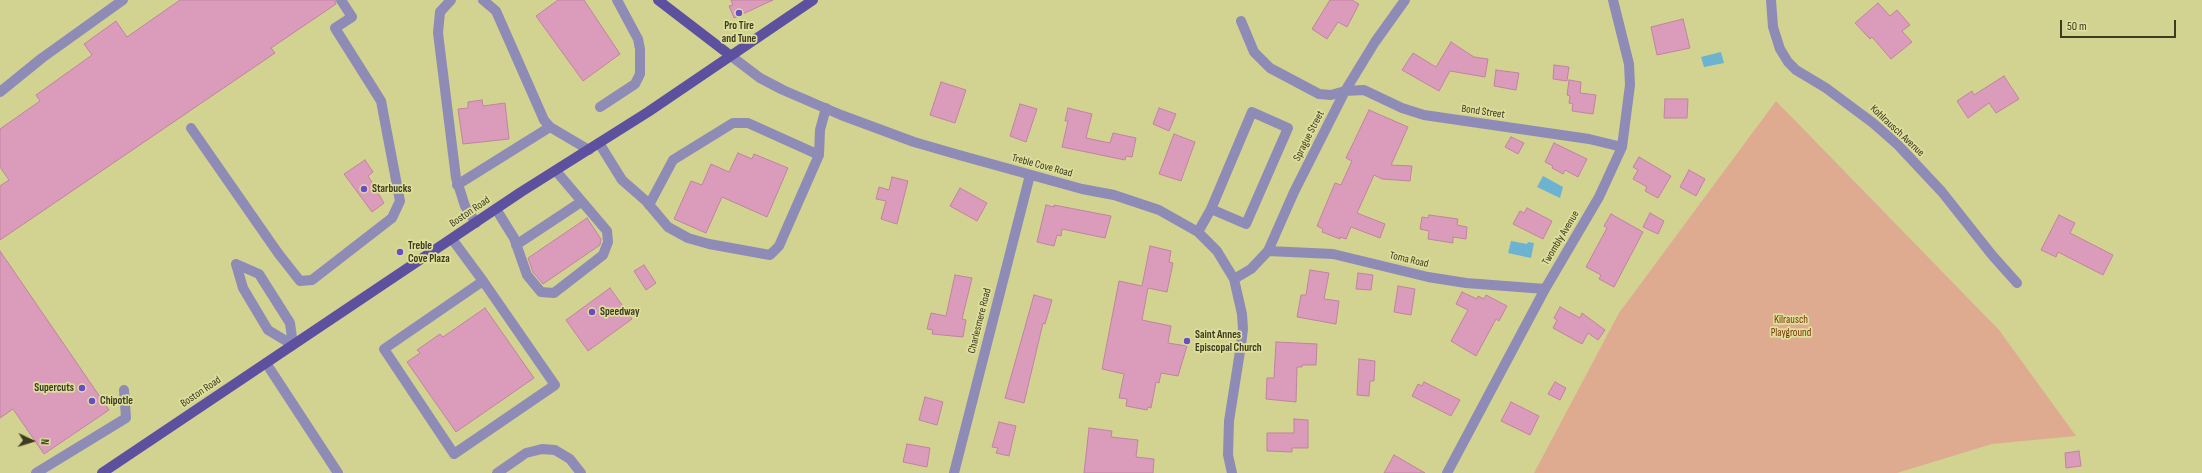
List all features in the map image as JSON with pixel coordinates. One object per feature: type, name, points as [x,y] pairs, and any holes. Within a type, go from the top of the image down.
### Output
[{"type":"main road","name":"Treble Cove Road","points":[[658,0],[731,56]]},
{"type":"main road","name":"Boston Road","points":[[102,473],[496,209],[589,150],[813,0]]},
{"type":"street","points":[[0,92],[42,58],[123,0]]},
{"type":"street","points":[[190,128],[278,253],[300,281],[312,280],[392,218],[400,201],[381,100],[336,28],[352,17],[341,0]]},
{"type":"street","points":[[451,0],[440,12],[438,33],[457,185],[465,206],[476,223]]},
{"type":"street","points":[[483,0],[496,11],[544,120],[550,127],[589,150]]},
{"type":"street","points":[[600,107],[634,84],[640,74],[640,49],[638,39],[617,0]]},
{"type":"street","name":"Sprague Street","points":[[1234,279],[1251,269],[1268,252],[1294,192],[1345,91],[1375,42],[1405,0]]},
{"type":"street","name":"Twombly Avenue","points":[[1447,473],[1545,289],[1599,197],[1622,147],[1630,85],[1629,64],[1613,0]]},
{"type":"street","name":"Kohlrausch Avenue","points":[[1770,0],[1773,27],[1780,49],[1788,62],[1796,70],[1826,88],[1873,123],[1898,145],[1942,192],[1992,255],[2017,283]]},
{"type":"street","name":"Bond Street","points":[[1241,21],[1254,52],[1270,68],[1319,94],[1331,95],[1345,91],[1364,90],[1402,108],[1424,115],[1589,139],[1622,147]]},
{"type":"street","name":"Treble Cove Road","points":[[731,56],[766,81],[826,108],[914,142],[1082,189],[1114,195],[1159,210],[1198,232],[1217,251],[1234,279],[1243,329],[1229,421],[1228,455],[1232,473]]},
{"type":"street","points":[[599,143],[622,180],[649,205],[668,227],[688,238],[764,256],[774,252],[779,246],[819,155],[820,130],[826,108]]},
{"type":"street","points":[[1198,232],[1211,209],[1252,112],[1288,128],[1246,224],[1211,209]]},
{"type":"street","points":[[649,205],[673,160],[733,123],[748,123],[819,155]]},
{"type":"street","points":[[457,185],[550,127]]},
{"type":"street","points":[[496,209],[516,245],[527,275],[541,292],[554,293],[603,255],[608,242],[607,232],[556,171]]},
{"type":"street","name":"Charlesmere Road","points":[[954,473],[1030,175]]},
{"type":"street","points":[[516,245],[581,202]]},
{"type":"street","points":[[452,239],[483,281],[555,385],[454,454],[384,349],[483,281]]},
{"type":"street","name":"Toma Road","points":[[1268,252],[1333,254],[1428,277],[1545,289]]},
{"type":"street","points":[[236,264],[259,274],[290,323],[293,345],[268,330],[243,288],[236,264]]},
{"type":"street","points":[[266,363],[338,473]]},
{"type":"street","points":[[36,473],[126,418],[124,390]]},
{"type":"street","points":[[498,473],[526,453],[542,449],[556,450],[570,459],[581,473]]},
{"type":"green space","name":"Kilrausch Playground","points":[[1776,101],[1999,330],[2076,436],[1992,444],[1897,473],[1534,473],[1619,313]]},
{"type":"water","points":[[1721,52],[1724,63],[1704,67],[1701,57]]},
{"type":"water","points":[[1543,176],[1563,187],[1560,198],[1537,187]]},
{"type":"water","points":[[1511,241],[1527,244],[1528,242],[1534,243],[1531,258],[1508,253]]},
{"type":"building","points":[[180,0],[335,0],[336,4],[271,48],[275,53],[0,240],[0,186],[9,180],[0,167],[0,129],[40,101],[36,95],[92,55],[84,44],[116,21],[127,37]]},
{"type":"building","points":[[558,0],[584,0],[620,54],[583,81],[536,16]]},
{"type":"building","name":"Pro Tire and Tune","points":[[731,0],[773,0],[734,18],[729,6],[733,5]]},
{"type":"building","points":[[1330,0],[1352,0],[1359,4],[1347,27],[1338,22],[1327,39],[1312,29]]},
{"type":"building","points":[[1878,3],[1890,16],[1897,10],[1910,25],[1902,31],[1912,42],[1891,59],[1872,37],[1870,39],[1855,23]]},
{"type":"building","points":[[1683,19],[1690,48],[1657,55],[1651,27]]},
{"type":"building","points":[[1451,42],[1474,57],[1488,59],[1485,77],[1450,71],[1439,91],[1402,70],[1413,53],[1436,67]]},
{"type":"building","points":[[1554,65],[1569,67],[1567,81],[1553,79]]},
{"type":"building","points":[[1496,70],[1519,73],[1516,90],[1494,86]]},
{"type":"building","points":[[2004,76],[2019,99],[1996,113],[1989,103],[1968,118],[1957,101],[1972,91],[1974,95]]},
{"type":"building","points":[[1569,80],[1581,82],[1580,93],[1596,95],[1593,114],[1572,111],[1573,104],[1569,103],[1570,96],[1567,95]]},
{"type":"building","points":[[941,82],[966,90],[955,123],[930,115]]},
{"type":"building","points":[[1665,99],[1688,99],[1687,118],[1664,118]]},
{"type":"building","points":[[482,100],[483,106],[505,103],[509,139],[463,144],[458,109],[468,108],[468,102]]},
{"type":"building","points":[[1020,104],[1037,109],[1026,142],[1010,136]]},
{"type":"building","points":[[1068,108],[1092,114],[1086,138],[1110,143],[1113,133],[1136,138],[1132,157],[1126,156],[1125,160],[1062,147],[1068,121],[1065,121]]},
{"type":"building","points":[[1159,108],[1176,114],[1169,131],[1153,124]]},
{"type":"building","points":[[1369,110],[1408,127],[1391,165],[1412,166],[1410,181],[1382,179],[1374,175],[1357,213],[1385,224],[1380,238],[1351,227],[1346,239],[1340,237],[1340,239],[1322,232],[1323,229],[1317,226],[1335,183],[1341,185],[1352,161],[1346,158]]},
{"type":"building","points":[[1174,134],[1195,142],[1181,181],[1159,174]]},
{"type":"building","points":[[1511,137],[1524,143],[1518,154],[1505,147]]},
{"type":"building","points":[[1554,143],[1587,159],[1578,177],[1565,170],[1563,174],[1545,162]]},
{"type":"building","points":[[738,153],[752,159],[754,154],[788,168],[767,217],[722,197],[706,233],[674,219],[691,181],[702,185],[711,164],[729,172]]},
{"type":"building","points":[[1639,157],[1671,176],[1658,198],[1645,191],[1647,187],[1633,179],[1638,170],[1633,167]]},
{"type":"building","points":[[365,160],[373,172],[368,176],[384,203],[372,212],[344,174]]},
{"type":"building","points":[[1689,170],[1705,179],[1696,196],[1680,187]]},
{"type":"building","points":[[892,177],[908,181],[897,224],[881,219],[886,201],[876,199],[879,187],[889,190]]},
{"type":"building","points":[[960,188],[987,203],[977,221],[950,206]]},
{"type":"building","points":[[1046,205],[1054,207],[1054,205],[1111,216],[1105,238],[1062,229],[1061,236],[1057,235],[1054,246],[1037,242]]},
{"type":"building","points":[[1527,208],[1552,221],[1543,239],[1513,224],[1520,211],[1524,213]]},
{"type":"building","points":[[1650,213],[1664,221],[1658,234],[1643,227]]},
{"type":"building","points":[[1611,214],[1643,232],[1614,287],[1599,279],[1601,275],[1586,267],[1607,228],[1604,226]]},
{"type":"building","points":[[1429,215],[1458,219],[1457,225],[1467,227],[1466,239],[1453,237],[1453,243],[1428,239],[1429,231],[1420,229],[1422,217],[1428,218]]},
{"type":"building","points":[[2059,215],[2075,223],[2070,233],[2113,255],[2103,275],[2058,252],[2056,257],[2041,250]]},
{"type":"building","points":[[587,218],[601,239],[600,245],[543,284],[533,272],[528,258]]},
{"type":"building","points":[[1150,246],[1171,251],[1169,262],[1173,263],[1167,292],[1148,288],[1142,320],[1171,326],[1168,343],[1187,346],[1178,376],[1161,373],[1159,383],[1156,382],[1151,408],[1148,407],[1147,410],[1126,406],[1127,399],[1119,398],[1124,374],[1102,369],[1119,281],[1142,286]]},
{"type":"building","points":[[0,251],[109,410],[44,454],[13,409],[0,418]]},
{"type":"building","points":[[644,265],[656,283],[646,290],[634,271]]},
{"type":"building","points":[[1310,270],[1329,273],[1324,299],[1339,301],[1336,324],[1297,317],[1301,295],[1306,295]]},
{"type":"building","points":[[1358,273],[1373,275],[1371,290],[1356,289]]},
{"type":"building","points":[[955,275],[972,278],[962,319],[966,320],[963,337],[932,334],[933,330],[927,329],[931,313],[946,316]]},
{"type":"building","points":[[1398,286],[1415,289],[1411,315],[1394,312]]},
{"type":"building","points":[[610,288],[632,319],[588,351],[566,320]]},
{"type":"building","points":[[1462,292],[1477,299],[1478,296],[1484,299],[1486,295],[1507,306],[1499,321],[1496,319],[1476,356],[1451,341],[1468,310],[1456,304]]},
{"type":"building","points":[[1034,295],[1052,300],[1045,324],[1043,323],[1024,403],[1005,398]]},
{"type":"building","points":[[1560,307],[1580,318],[1582,313],[1605,330],[1598,340],[1588,333],[1582,344],[1553,328],[1557,320],[1554,318]]},
{"type":"building","points":[[485,308],[534,378],[456,432],[407,362],[420,353],[417,350],[440,334],[443,337]]},
{"type":"building","points":[[1276,342],[1317,344],[1316,365],[1302,365],[1302,367],[1297,367],[1296,402],[1266,399],[1267,378],[1274,378]]},
{"type":"building","points":[[1359,359],[1375,361],[1374,381],[1370,381],[1369,396],[1357,395]]},
{"type":"building","points":[[1424,382],[1460,400],[1451,416],[1412,396],[1418,384],[1422,386]]},
{"type":"building","points":[[1555,382],[1566,388],[1560,400],[1548,394]]},
{"type":"building","points":[[925,397],[943,402],[937,425],[919,420]]},
{"type":"building","points":[[1511,402],[1539,416],[1530,435],[1501,421]]},
{"type":"building","points":[[1294,419],[1308,420],[1308,448],[1292,448],[1292,452],[1267,451],[1267,433],[1294,433]]},
{"type":"building","points":[[999,422],[1016,426],[1009,456],[996,453],[998,448],[992,447]]},
{"type":"building","points":[[1089,428],[1112,431],[1111,437],[1138,440],[1136,457],[1154,459],[1153,473],[1084,473]]},
{"type":"building","points":[[907,444],[930,448],[927,467],[903,462]]},
{"type":"building","points":[[2079,451],[2081,466],[2066,468],[2065,453]]},
{"type":"building","points":[[1394,455],[1425,473],[1384,473]]},
{"type":"place","name":"Pro Tire and Tune","points":[[739,13]]},
{"type":"place","name":"Starbucks","points":[[364,189]]},
{"type":"place","name":"Treble Cove Plaza","points":[[400,252]]},
{"type":"place","name":"Speedway","points":[[592,312]]},
{"type":"place","name":"Saint Annes Episcopal Church","points":[[1187,341]]},
{"type":"place","name":"Supercuts","points":[[82,388]]},
{"type":"place","name":"Chipotle","points":[[92,401]]}]
